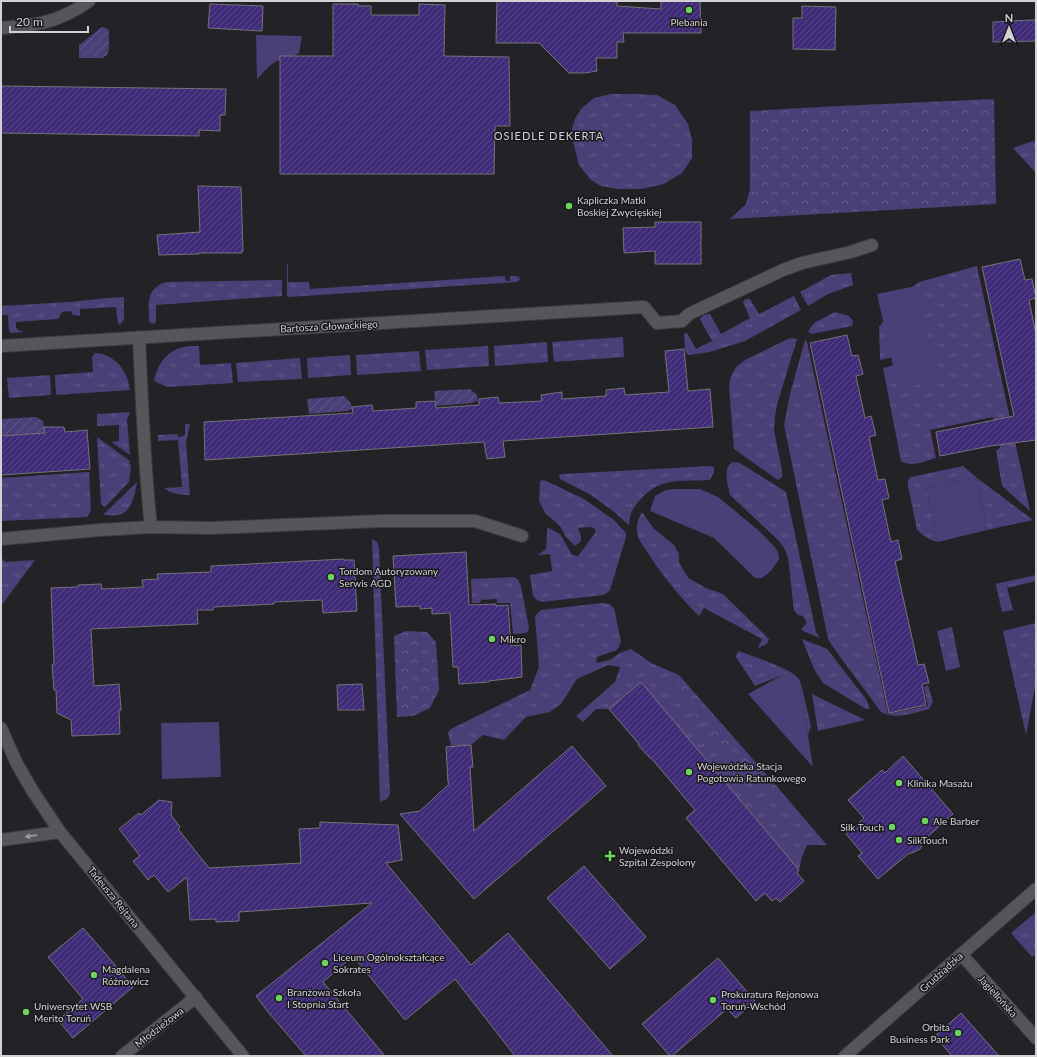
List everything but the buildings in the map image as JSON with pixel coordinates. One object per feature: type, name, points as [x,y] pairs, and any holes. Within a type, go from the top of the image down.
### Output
[{"type":"street","points":[[1,28],[44,23],[74,11],[89,1]]},
{"type":"street","name":"Bartosza Głowackiego","points":[[1,346],[644,307],[657,323],[682,321],[689,314],[783,270],[802,263],[851,252],[872,245]]},
{"type":"street","points":[[139,338],[151,527]]},
{"type":"street","points":[[1,540],[99,530],[151,527],[211,528],[381,521],[475,521],[522,536]]},
{"type":"street","name":"Tadeusza Rejtana","points":[[1,728],[16,762],[32,790],[60,832],[243,1056]]},
{"type":"street","points":[[1,840],[60,832]]},
{"type":"street","name":"Grudziądzka","points":[[845,1056],[1036,889]]},
{"type":"street","name":"Jagiellońska","points":[[961,954],[1036,1038]]},
{"type":"street","name":"Młodzieżowa","points":[[122,1056],[196,997]]},
{"type":"green space","points":[[102,27],[108,29],[109,32],[109,49],[107,55],[102,58],[79,58],[79,45]]},
{"type":"green space","points":[[256,35],[302,36],[299,53],[277,61],[257,79]]},
{"type":"green space","points":[[611,94],[657,95],[675,105],[688,124],[692,140],[692,158],[682,173],[664,184],[641,189],[618,189],[601,186],[591,180],[579,165],[573,142],[572,129],[575,119],[581,109],[594,98]]},
{"type":"green space","points":[[994,99],[996,204],[730,219],[746,204],[750,189],[750,111]]},
{"type":"green space","points":[[1033,141],[1036,142],[1036,173],[1013,148]]},
{"type":"green space","points":[[287,264],[288,282],[309,282],[310,289],[505,276],[507,281],[510,280],[510,276],[519,277],[520,280],[517,282],[288,297]]},
{"type":"green space","points":[[977,266],[1030,511],[1002,486],[996,450],[1000,448],[993,417],[930,430],[936,458],[914,464],[901,461],[883,368],[905,363],[911,353],[880,360],[879,327],[905,293],[919,282]]},
{"type":"green space","points":[[851,273],[853,285],[828,294],[808,306],[800,292],[831,275]]},
{"type":"green space","points":[[282,280],[282,296],[156,305],[156,321],[154,324],[149,321],[149,303],[151,293],[159,285],[166,282]]},
{"type":"green space","points":[[916,286],[937,380],[898,389],[877,294]]},
{"type":"green space","points":[[794,296],[801,310],[745,341],[710,352],[689,355],[686,353],[684,334],[687,333],[696,349],[712,341],[700,319],[704,315],[710,314],[721,334],[750,318],[743,302],[744,300],[750,299],[759,314]]},
{"type":"green space","points":[[124,297],[124,319],[120,325],[118,324],[116,307],[80,309],[80,316],[73,315],[71,311],[62,312],[58,319],[16,322],[16,328],[23,332],[11,333],[9,330],[8,315],[1,315],[1,306]]},
{"type":"green space","points":[[835,312],[849,316],[853,321],[852,326],[811,334],[808,331],[814,323]]},
{"type":"green space","points":[[623,337],[624,357],[554,362],[552,342]]},
{"type":"green space","points":[[792,338],[797,339],[777,405],[775,417],[774,430],[782,470],[782,477],[778,480],[734,449],[729,386],[731,376],[736,367],[745,360]]},
{"type":"green space","points":[[805,340],[807,342],[888,714],[928,706],[924,687],[928,685],[933,702],[929,709],[898,716],[886,714],[881,712],[828,639],[784,425],[790,394]]},
{"type":"green space","points":[[547,342],[548,362],[495,366],[494,346]]},
{"type":"green space","points":[[199,346],[200,365],[231,363],[233,383],[167,387],[154,381],[158,367],[166,356],[176,349]]},
{"type":"green space","points":[[488,346],[489,366],[427,370],[425,350]]},
{"type":"green space","points":[[419,351],[421,371],[357,375],[356,355]]},
{"type":"green space","points":[[95,353],[109,357],[119,365],[126,376],[130,390],[56,395],[55,375],[93,372],[92,357]]},
{"type":"green space","points":[[350,355],[351,375],[308,378],[307,358]]},
{"type":"green space","points":[[300,358],[302,379],[238,382],[236,363]]},
{"type":"green space","points":[[50,375],[51,395],[9,398],[7,378]]},
{"type":"green space","points":[[470,389],[477,395],[478,401],[473,403],[436,406],[434,391]]},
{"type":"green space","points":[[344,396],[351,403],[352,409],[348,411],[309,414],[307,399]]},
{"type":"green space","points":[[129,412],[130,415],[128,416],[127,420],[130,455],[111,442],[119,441],[119,425],[97,426],[97,414]]},
{"type":"green space","points":[[36,417],[43,421],[45,433],[2,436],[1,419]]},
{"type":"green space","points":[[185,424],[190,424],[186,442],[190,495],[176,494],[164,488],[182,487],[178,440],[158,441],[158,435],[177,434],[178,437],[185,436]]},
{"type":"green space","points":[[97,437],[130,461],[129,463],[131,466],[129,482],[105,507],[101,504]]},
{"type":"green space","points":[[733,462],[740,463],[786,492],[816,632],[820,638],[801,629],[807,623],[803,616],[798,615],[794,611],[788,557],[784,548],[779,541],[730,495],[727,472],[730,464]]},
{"type":"green space","points":[[963,466],[977,478],[926,487],[938,542],[932,540],[917,530],[908,480],[911,477]]},
{"type":"green space","points":[[714,467],[714,472],[710,480],[672,482],[656,487],[648,492],[633,509],[629,525],[591,495],[560,479],[559,475],[563,474]]},
{"type":"green space","points":[[89,472],[91,510],[87,517],[1,521],[1,478]]},
{"type":"green space","points":[[977,478],[1033,520],[987,530]]},
{"type":"green space","points":[[977,478],[987,530],[938,542],[926,487]]},
{"type":"green space","points":[[544,480],[584,499],[614,520],[626,533],[610,590],[607,593],[603,595],[542,602],[533,596],[530,575],[552,571],[550,554],[538,555],[546,549],[547,527],[560,534],[572,555],[578,556],[595,533],[595,529],[591,527],[578,528],[581,541],[575,546],[566,537],[560,526],[545,513],[539,501],[540,481]]},
{"type":"green space","points":[[137,482],[133,500],[126,511],[118,515],[103,515]]},
{"type":"green space","points":[[700,489],[718,497],[758,530],[778,552],[779,559],[771,571],[762,578],[755,578],[714,538],[650,511],[655,496],[666,490]]},
{"type":"green space","points":[[642,512],[653,528],[674,545],[679,554],[679,562],[688,578],[706,588],[723,594],[769,639],[767,644],[758,648],[762,639],[704,608],[699,616],[677,593],[640,541],[637,533],[637,526]]},
{"type":"green space","points":[[372,539],[377,542],[379,547],[390,794],[387,799],[380,802]]},
{"type":"green space","points":[[1,557],[5,562],[35,560],[1,606]]},
{"type":"green space","points":[[1036,575],[1036,581],[1007,588],[1013,610],[1002,612],[995,584]]},
{"type":"green space","points":[[514,577],[518,580],[521,586],[529,628],[526,633],[513,634],[510,603],[497,603],[497,599],[481,600],[480,603],[472,603],[471,579]]},
{"type":"green space","points":[[602,603],[609,604],[614,608],[621,642],[617,650],[597,657],[596,663],[610,660],[620,653],[631,649],[651,663],[679,675],[673,685],[761,786],[779,789],[827,845],[807,845],[799,870],[782,849],[779,850],[776,846],[777,844],[755,820],[756,818],[739,798],[737,799],[641,682],[609,709],[596,709],[583,722],[576,716],[615,682],[620,667],[608,665],[577,679],[561,704],[550,712],[526,717],[504,740],[483,735],[471,745],[451,746],[448,732],[451,729],[530,690],[539,667],[535,616],[541,610]]},
{"type":"green space","points":[[1036,623],[1036,682],[1026,735],[1003,631]]},
{"type":"green space","points":[[952,627],[960,667],[946,671],[937,631]]},
{"type":"green space","points":[[406,631],[427,632],[436,642],[439,690],[430,708],[413,716],[397,717],[394,636]]},
{"type":"green space","points":[[802,639],[827,649],[866,699],[870,709],[866,709],[823,683],[814,669]]},
{"type":"green space","points":[[738,651],[780,667],[794,674],[799,679],[811,726],[808,735],[800,686],[787,674],[755,686],[736,657]]},
{"type":"green space","points":[[787,674],[792,676],[800,686],[813,767],[748,694],[782,675]]},
{"type":"green space","points":[[679,675],[779,789],[761,787],[727,755],[673,685]]},
{"type":"green space","points":[[812,694],[865,720],[818,731]]},
{"type":"green space","points":[[219,722],[221,777],[162,779],[161,723]]},
{"type":"green space","points":[[1036,912],[1036,954],[1032,957],[1011,933]]},
{"type":"place","name":"Plebania","points":[[689,10]]},
{"type":"place","name":"Kapliczka Matki Boskiej Zwycięskiej","points":[[569,206]]},
{"type":"place","name":"Tordom Autoryzowany Serwis AGD","points":[[331,577]]},
{"type":"place","name":"Mikro","points":[[492,639]]},
{"type":"place","name":"Wojewódzka Stacja Pogotowia Ratunkowego","points":[[689,772]]},
{"type":"place","name":"Klinika Masażu","points":[[899,783]]},
{"type":"place","name":"Ale Barber","points":[[925,821]]},
{"type":"place","name":"Silk Touch","points":[[892,827]]},
{"type":"place","name":"SilkTouch","points":[[899,840]]},
{"type":"place","name":"Wojewódzki Szpital Zespolony","points":[[610,856]]},
{"type":"place","name":"Liceum Ogólnokształcące Sokrates","points":[[325,963]]},
{"type":"place","name":"Magdalena Różnowicz","points":[[94,975]]},
{"type":"place","name":"Branżowa Szkoła I Stopnia Start","points":[[279,998]]},
{"type":"place","name":"Prokuratura Rejonowa Toruń-Wschód","points":[[713,1000]]},
{"type":"place","name":"Uniwersytet WSB Merito Toruń","points":[[26,1012]]},
{"type":"place","name":"Orbita Business Park","points":[[958,1033]]},
{"type":"district","name":"OSIEDLE DEKERTA","points":[[549,136]]}]
